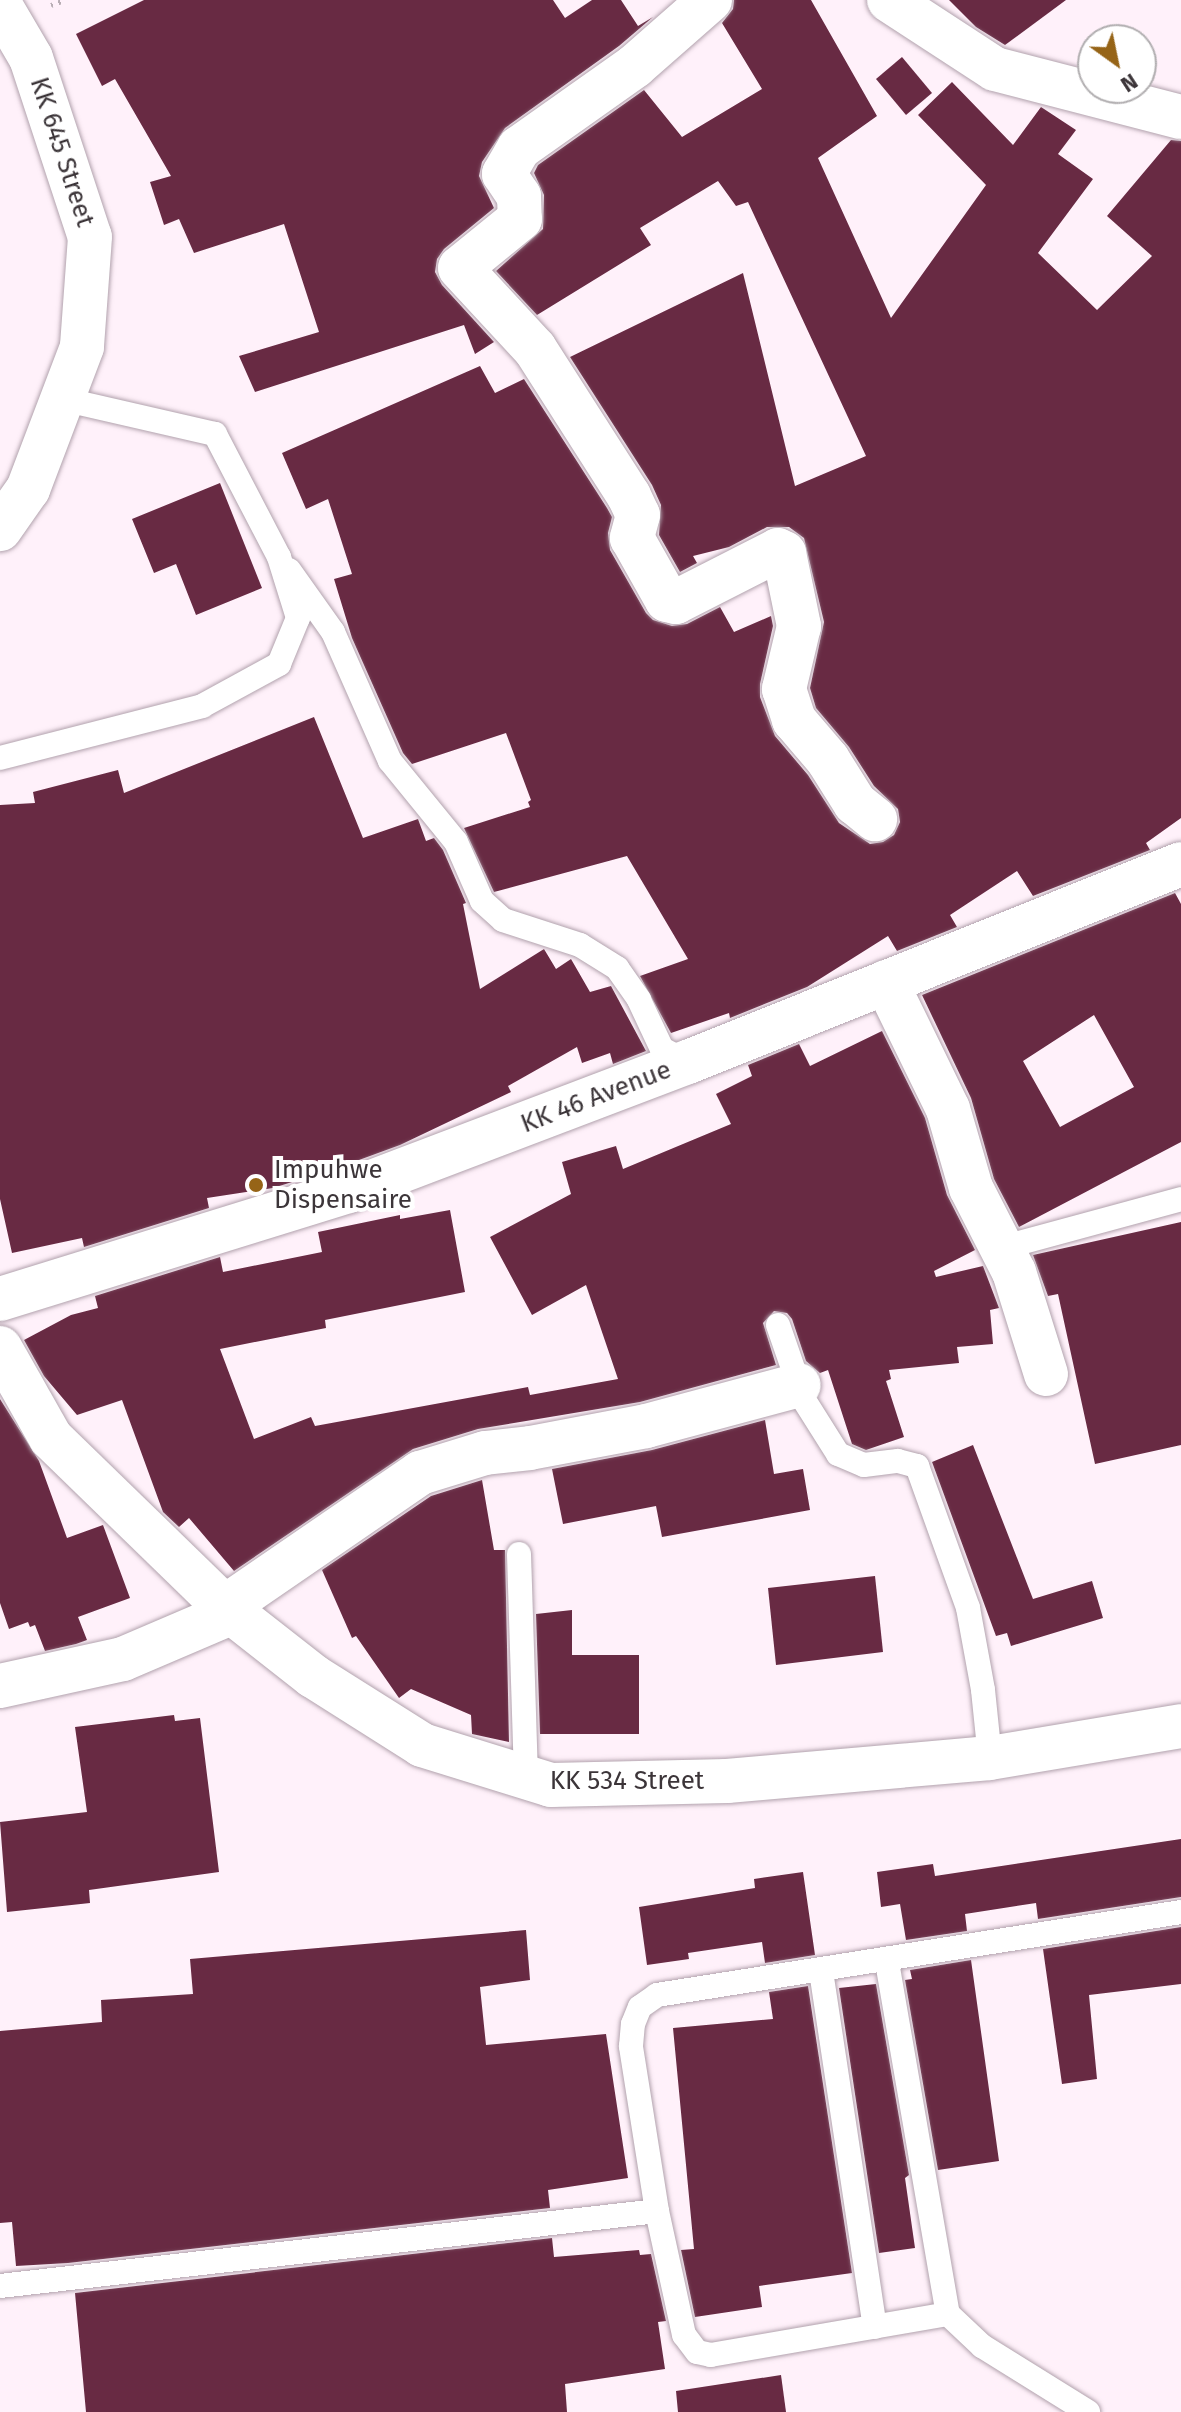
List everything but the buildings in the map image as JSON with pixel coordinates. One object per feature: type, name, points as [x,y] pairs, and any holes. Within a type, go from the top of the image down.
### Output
[{"type":"street","points":[[710,0],[635,66],[519,148],[504,174],[519,196],[520,219],[460,268],[535,349],[629,496],[638,515],[632,538],[667,600],[676,602],[778,550],[784,553],[799,626],[784,689],[794,720],[828,760],[855,803],[875,819]]},
{"type":"street","points":[[889,0],[995,69],[1181,117]]},
{"type":"street","name":"KK 645 Street","points":[[0,5],[31,58],[90,237],[82,347],[28,489],[0,529]]},
{"type":"street","name":"KK 46 Avenue","points":[[0,1299],[348,1191],[688,1062],[1181,864]]},
{"type":"street","points":[[886,982],[948,1109],[971,1188],[1014,1272],[1046,1374]]},
{"type":"street","name":"KK 534 Street","points":[[0,1348],[51,1438],[228,1610],[313,1676],[422,1745],[551,1785],[727,1781],[990,1758],[1181,1726]]},
{"type":"street","points":[[0,1686],[123,1659],[228,1610],[420,1473],[485,1453],[646,1426],[799,1385]]},
{"type":"lane","points":[[62,399],[215,434],[279,557],[333,632],[390,761],[462,851],[482,901],[503,920],[580,945],[617,968],[639,1000],[662,1049],[688,1062]]},
{"type":"lane","points":[[0,758],[202,706],[279,664],[298,618],[279,557]]},
{"type":"lane","points":[[1001,1248],[1181,1199]]},
{"type":"lane","points":[[778,1325],[804,1400],[838,1454],[864,1465],[898,1461],[917,1466],[968,1608],[983,1690],[990,1758]]},
{"type":"lane","points":[[519,1554],[526,1777]]},
{"type":"lane","points":[[948,2314],[711,2355],[697,2352],[684,2335],[657,2211],[631,2046],[633,2024],[640,2007],[657,1995],[887,1962],[1181,1912]]},
{"type":"lane","points":[[887,1962],[948,2314],[982,2346],[1088,2412]]},
{"type":"lane","points":[[821,1971],[875,2327]]},
{"type":"lane","points":[[0,2286],[657,2211]]},
{"type":"place","name":"Impuhwe Dispensaire","points":[[256,1185]]}]
